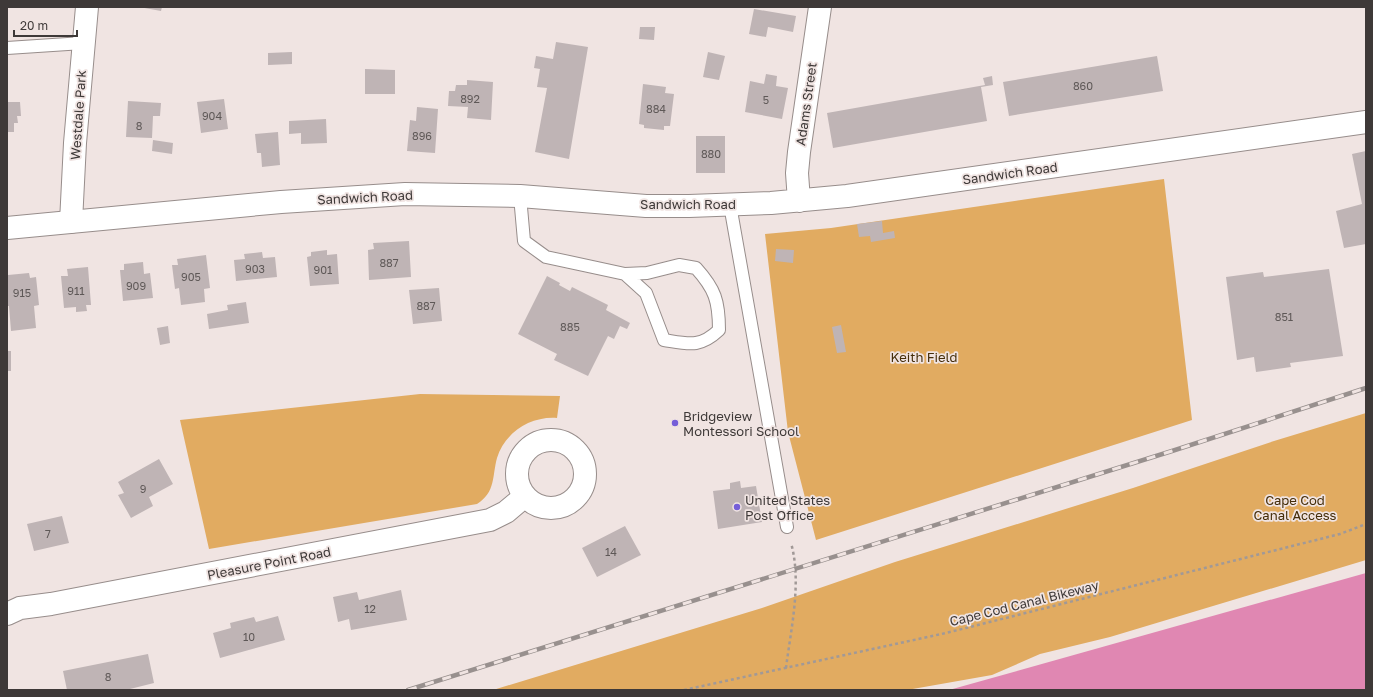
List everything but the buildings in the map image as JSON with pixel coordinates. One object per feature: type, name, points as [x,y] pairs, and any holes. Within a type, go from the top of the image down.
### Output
[{"type":"main road","name":"Westdale Park","points":[[71,222],[75,143],[87,7]]},
{"type":"main road","name":"Adams Street","points":[[799,201],[797,173],[799,152],[820,7]]},
{"type":"main road","name":"Sandwich Road","points":[[7,228],[349,196],[428,194],[520,196],[646,206],[730,205],[799,201],[847,196],[1366,122]]},
{"type":"main road","name":"Pleasure Point Road","points":[[7,614],[20,608],[51,604],[490,520],[506,512],[525,496]]},
{"type":"lane","points":[[7,48],[84,43]]},
{"type":"lane","points":[[520,196],[524,241],[546,257],[626,274],[647,273],[679,266],[696,268],[710,284],[719,309],[719,330],[708,340],[689,344],[664,340],[646,293],[626,274]]},
{"type":"lane","points":[[730,205],[787,527]]},
{"type":"path","name":"Cape Cod Canal Bikeway","points":[[684,690],[954,631],[1332,536],[1366,524]]},
{"type":"path","points":[[786,668],[795,593],[794,554],[787,527]]},
{"type":"green space","name":"Keith Field","points":[[1164,179],[1192,420],[816,540],[788,432],[765,234],[831,228]]},
{"type":"green space","points":[[420,394],[560,396],[557,418],[547,418],[529,423],[513,433],[506,440],[497,458],[490,489],[483,499],[477,504],[209,549],[180,420]]},
{"type":"green space","name":"Cape Cod Canal Access","points":[[1366,413],[1366,560],[1110,637],[1040,654],[992,675],[907,690],[493,690],[762,608],[895,562],[1133,488],[1274,441]]},
{"type":"shaded area","points":[[1366,573],[1366,690],[949,690]]},
{"type":"railway","points":[[408,690],[1172,451],[1366,388]]},
{"type":"place","name":"Bridgeview Montessori School","points":[[675,423]]},
{"type":"place","name":"United States Post Office","points":[[737,507]]}]
